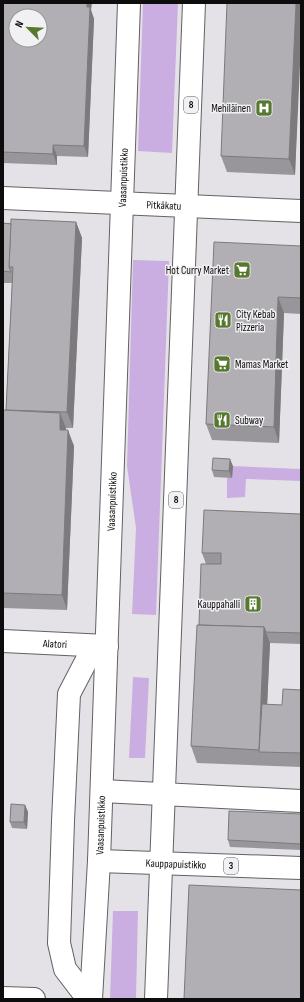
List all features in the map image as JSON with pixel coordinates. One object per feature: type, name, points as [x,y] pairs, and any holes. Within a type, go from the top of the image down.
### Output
[{"type":"main road","name":"Vaasanpuistikko","points":[[91,999],[102,791],[103,640],[123,203],[129,3]]},
{"type":"main road","name":"8","points":[[163,794],[170,651],[194,3]]},
{"type":"main road","name":"Pitkäkatu","points":[[3,198],[301,211]]},
{"type":"main road","name":"Alatori","points":[[3,641],[103,640]]},
{"type":"main road","points":[[88,999],[65,969],[59,942],[63,821],[69,694],[103,640]]},
{"type":"main road","points":[[102,791],[301,801]]},
{"type":"main road","points":[[156,999],[163,794]]},
{"type":"main road","name":"Kauppapuistikko","points":[[99,861],[301,868]]},
{"type":"main road","points":[[3,998],[34,999]]},
{"type":"shaded area","points":[[143,3],[178,3],[172,153],[138,151]]},
{"type":"shaded area","points":[[133,260],[169,261],[156,615],[132,614],[136,528],[127,466]]},
{"type":"shaded area","points":[[230,466],[301,469],[301,481],[246,479],[245,497],[227,498],[227,479]]},
{"type":"shaded area","points":[[133,677],[149,678],[145,758],[129,758]]},
{"type":"shaded area","points":[[113,911],[138,911],[136,999],[110,999]]},
{"type":"building","points":[[3,3],[87,3],[87,7],[90,7],[84,146],[53,145],[53,154],[3,152]]},
{"type":"building","name":"Mehiläinen","points":[[227,3],[296,3],[289,159],[221,156]]},
{"type":"building","points":[[11,219],[76,222],[67,412],[6,410],[13,267],[9,267]]},
{"type":"building","points":[[3,223],[11,224],[9,267],[11,272],[3,271]]},
{"type":"building","points":[[214,242],[301,246],[301,298],[278,297],[274,427],[206,424]]},
{"type":"building","points":[[3,410],[60,413],[60,430],[68,430],[62,595],[3,593]]},
{"type":"building","points":[[213,458],[230,459],[229,471],[212,470]]},
{"type":"building","points":[[204,510],[301,514],[301,633],[266,632],[264,627],[199,625],[201,564],[221,564],[221,553],[202,553]]},
{"type":"building","points":[[197,625],[264,627],[259,750],[191,746]]},
{"type":"building","points":[[283,689],[301,690],[301,753],[259,752],[262,704],[282,705]]},
{"type":"building","points":[[11,804],[25,805],[24,822],[10,822]]},
{"type":"building","points":[[229,811],[301,814],[301,844],[228,840]]},
{"type":"building","points":[[189,885],[301,890],[301,999],[184,999]]},
{"type":"place","name":"Mehiläinen","points":[[264,108]]},
{"type":"place","name":"Hot Curry Market","points":[[242,270]]},
{"type":"place","name":"City Kebab Pizzeria","points":[[223,320]]},
{"type":"place","name":"Mamas Market","points":[[222,364]]},
{"type":"place","name":"Subway","points":[[222,420]]},
{"type":"place","name":"Kauppahalli","points":[[253,604]]}]
